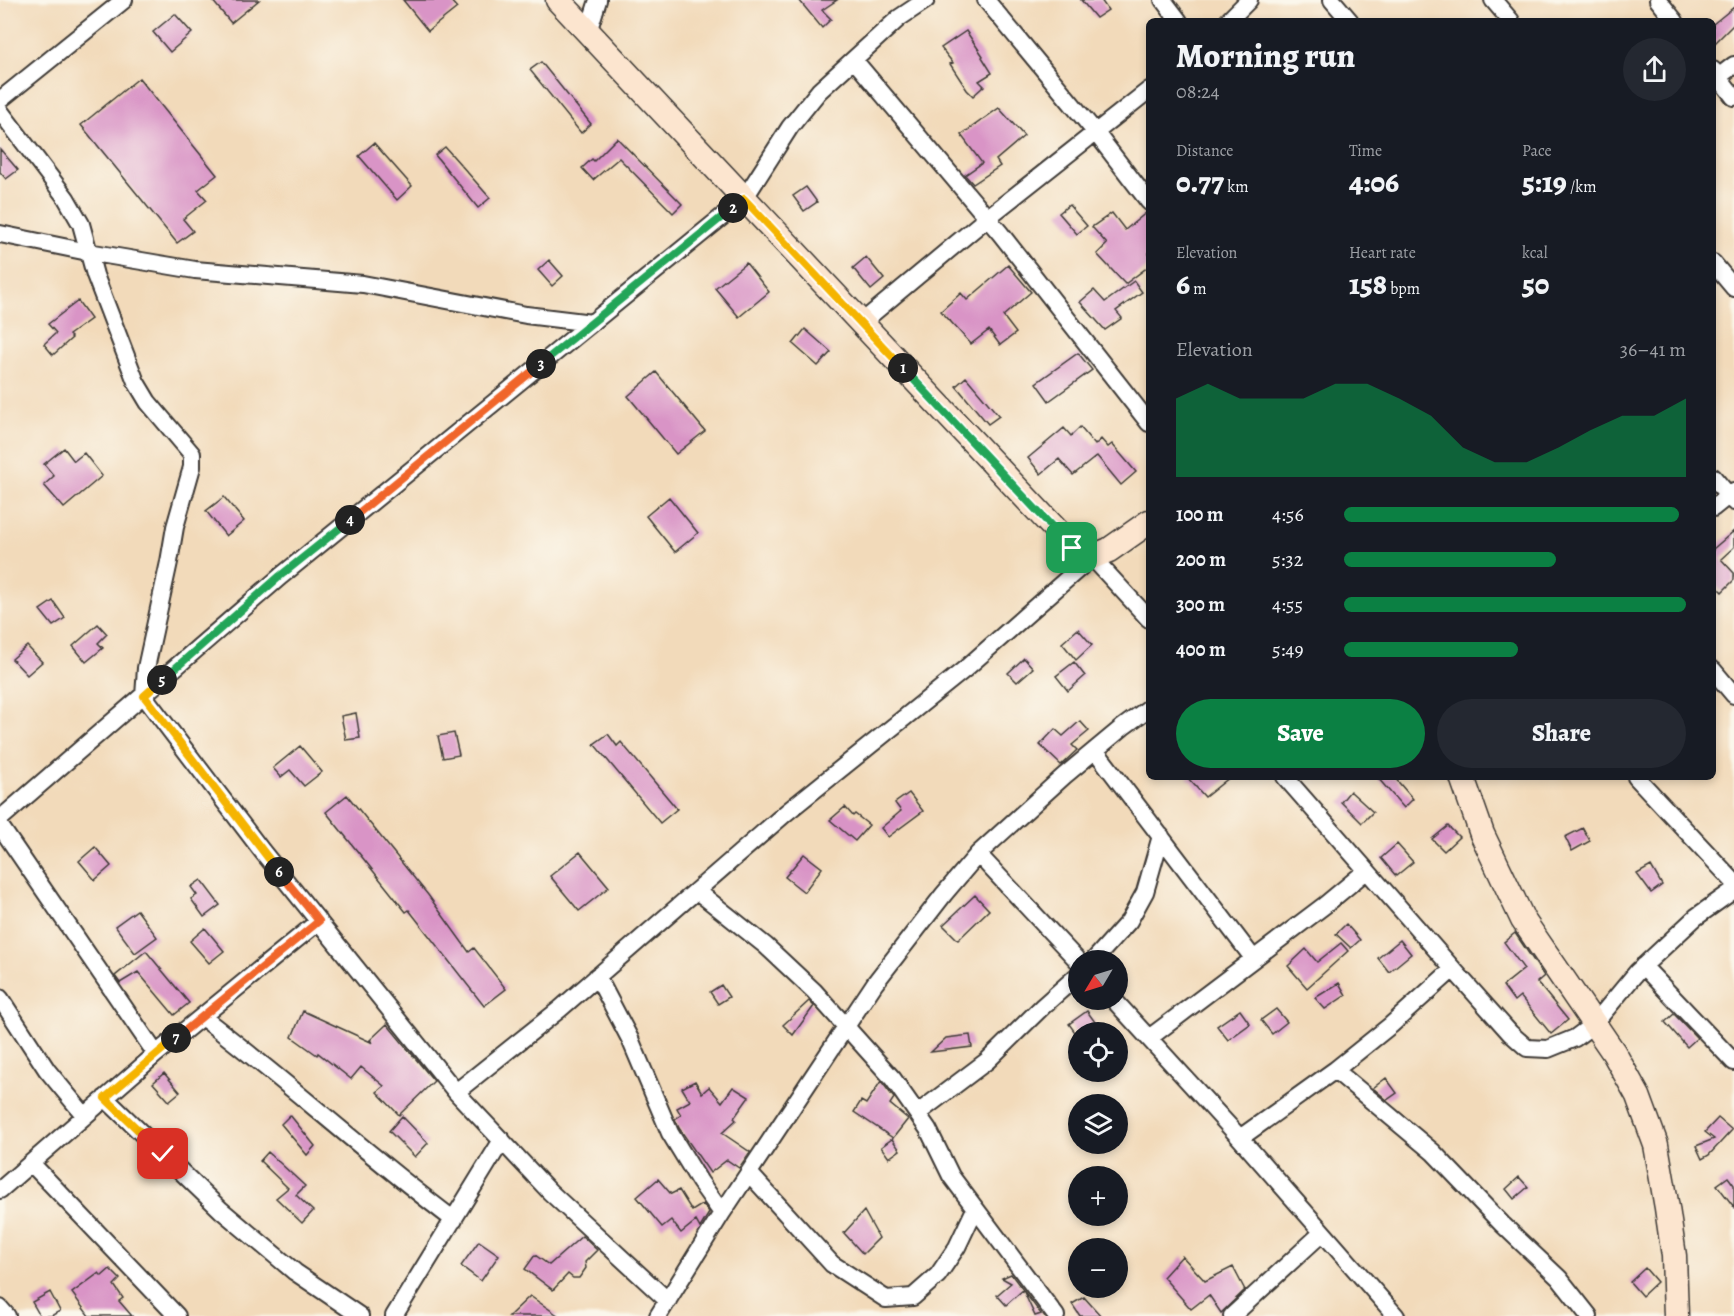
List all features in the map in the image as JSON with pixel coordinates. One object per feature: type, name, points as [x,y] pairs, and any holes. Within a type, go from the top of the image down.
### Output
[{"type":"street","points":[[0,100],[124,0]]},
{"type":"street","points":[[558,0],[1072,548],[1092,557],[1146,617]]},
{"type":"street","points":[[588,32],[598,0]]},
{"type":"street","points":[[0,819],[280,576],[744,199],[789,127],[819,91],[899,18],[926,0]]},
{"type":"street","points":[[986,0],[1096,133],[1146,198]]},
{"type":"street","points":[[1163,0],[1177,18]]},
{"type":"street","points":[[1231,18],[1249,0]]},
{"type":"street","points":[[1332,0],[1347,18]]},
{"type":"street","points":[[1493,0],[1508,18]]},
{"type":"street","points":[[1658,0],[1673,18]]},
{"type":"street","points":[[854,60],[987,218],[1146,419]]},
{"type":"street","points":[[1716,75],[1734,65]]},
{"type":"street","points":[[1716,77],[1734,97]]},
{"type":"street","points":[[861,322],[987,218],[1146,92]]},
{"type":"street","points":[[0,111],[66,198],[81,224],[88,252],[136,382],[148,402],[192,454],[192,467],[175,527],[170,562],[146,668],[144,696],[255,842],[456,1092],[550,1192],[668,1301]]},
{"type":"street","points":[[0,234],[195,270],[363,284],[526,315],[592,322]]},
{"type":"street","points":[[1716,267],[1734,288]]},
{"type":"street","points":[[1716,480],[1732,496],[1716,506]]},
{"type":"street","points":[[456,1092],[560,1009],[787,812],[965,669],[1092,557],[1109,550],[1146,524]]},
{"type":"street","points":[[1716,674],[1734,695]]},
{"type":"street","points":[[658,1316],[749,1173],[875,983],[944,894],[978,854],[1095,750],[1146,710]]},
{"type":"street","points":[[1095,750],[1253,958]]},
{"type":"street","points":[[1288,780],[1510,1033],[1527,1048],[1548,1049],[1575,1038],[1594,1024],[1643,966],[1696,917],[1734,890]]},
{"type":"street","points":[[1463,780],[1482,834],[1523,920],[1614,1053],[1638,1096],[1656,1145],[1674,1256],[1676,1316]]},
{"type":"street","points":[[1639,780],[1734,882]]},
{"type":"street","points":[[0,826],[156,1054]]},
{"type":"street","points":[[1103,950],[1129,921],[1145,892],[1161,836]]},
{"type":"street","points":[[978,854],[1068,950]]},
{"type":"street","points":[[1149,1038],[1325,905],[1366,871]]},
{"type":"street","points":[[697,891],[766,946],[814,991],[893,1079],[918,1113],[951,1176],[1056,1316]]},
{"type":"street","points":[[0,1190],[156,1054],[319,921]]},
{"type":"street","points":[[1643,966],[1734,1062]]},
{"type":"street","points":[[1240,1138],[1335,1070],[1391,1025],[1453,969]]},
{"type":"street","points":[[597,976],[630,1039],[654,1100],[670,1133],[700,1182],[723,1213]]},
{"type":"street","points":[[918,1113],[987,1061],[1068,984]]},
{"type":"street","points":[[0,998],[47,1070],[85,1116]]},
{"type":"street","points":[[1123,1010],[1240,1138],[1396,1316]]},
{"type":"street","points":[[202,1017],[249,1052],[409,1186],[454,1220]]},
{"type":"street","points":[[1335,1070],[1433,1152],[1502,1224],[1559,1278],[1589,1316]]},
{"type":"street","points":[[105,1098],[221,1210],[295,1272],[360,1316]]},
{"type":"street","points":[[394,1316],[502,1140]]},
{"type":"street","points":[[31,1163],[177,1316]]},
{"type":"street","points":[[749,1173],[832,1264],[886,1299],[913,1297],[938,1275],[957,1247],[975,1209]]},
{"type":"street","points":[[1232,1316],[1322,1233]]},
{"type":"street","points":[[0,1308],[6,1316]]},
{"type":"building","points":[[212,0],[259,0],[231,23]]},
{"type":"building","points":[[403,0],[450,0],[457,8],[428,31]]},
{"type":"building","points":[[799,0],[837,0],[822,10],[831,19],[822,28]]},
{"type":"building","points":[[1081,0],[1101,0],[1108,10],[1096,18]]},
{"type":"building","points":[[1734,7],[1734,24],[1716,42],[1716,22]]},
{"type":"building","points":[[175,14],[192,33],[170,52],[153,32]]},
{"type":"building","points":[[966,31],[992,73],[979,81],[984,86],[973,96],[941,48]]},
{"type":"building","points":[[541,62],[591,124],[581,133],[530,70]]},
{"type":"building","points":[[139,78],[217,175],[198,190],[207,200],[183,219],[193,231],[177,243],[81,125]]},
{"type":"building","points":[[999,108],[1024,136],[996,160],[1000,166],[973,184],[965,175],[982,163],[961,135]]},
{"type":"building","points":[[617,138],[682,204],[673,213],[619,158],[593,180],[582,168],[592,159],[594,161]]},
{"type":"building","points":[[374,143],[412,186],[397,200],[359,156]]},
{"type":"building","points":[[445,147],[490,198],[478,208],[435,155]]},
{"type":"building","points":[[0,149],[18,170],[6,179],[0,172]]},
{"type":"building","points":[[806,187],[817,202],[804,211],[793,196]]},
{"type":"building","points":[[1069,205],[1087,226],[1077,234],[1059,213]]},
{"type":"building","points":[[1112,213],[1125,230],[1146,213],[1146,268],[1125,284],[1097,254],[1107,244],[1092,227]]},
{"type":"building","points":[[866,257],[884,279],[871,290],[853,268]]},
{"type":"building","points":[[549,260],[563,276],[552,286],[538,270]]},
{"type":"building","points":[[746,263],[769,292],[739,317],[715,288]]},
{"type":"building","points":[[1008,265],[1031,292],[1003,316],[1016,333],[1000,345],[989,330],[971,344],[941,311],[961,293],[967,300]]},
{"type":"building","points":[[1134,281],[1142,292],[1116,311],[1122,318],[1105,330],[1080,302],[1094,290],[1105,302]]},
{"type":"building","points":[[78,301],[91,319],[69,335],[72,338],[53,355],[44,344],[56,333],[48,324]]},
{"type":"building","points":[[805,329],[831,352],[818,366],[793,344]]},
{"type":"building","points":[[1078,353],[1092,370],[1049,401],[1036,383]]},
{"type":"building","points":[[656,372],[705,431],[676,454],[628,396]]},
{"type":"building","points":[[966,377],[999,416],[988,424],[956,386]]},
{"type":"building","points":[[1080,427],[1095,445],[1101,439],[1108,447],[1112,444],[1136,472],[1121,485],[1097,456],[1073,475],[1059,459],[1041,474],[1028,458],[1064,428],[1071,436]]},
{"type":"building","points":[[64,448],[74,461],[84,453],[102,476],[64,508],[44,485],[54,476],[44,464]]},
{"type":"building","points":[[224,497],[244,521],[226,536],[206,511]]},
{"type":"building","points":[[669,497],[698,533],[675,552],[646,516]]},
{"type":"building","points":[[1734,531],[1734,547],[1721,559],[1734,573],[1734,580],[1722,592],[1716,586],[1716,546]]},
{"type":"building","points":[[53,601],[65,618],[53,626],[40,610]]},
{"type":"building","points":[[98,624],[107,634],[98,643],[103,648],[86,662],[73,646]]},
{"type":"building","points":[[1078,629],[1092,645],[1076,660],[1062,643]]},
{"type":"building","points":[[27,646],[42,662],[27,675],[12,659]]},
{"type":"building","points":[[1024,658],[1033,668],[1017,682],[1008,673]]},
{"type":"building","points":[[1074,662],[1085,676],[1068,691],[1056,676]]},
{"type":"building","points":[[356,713],[360,738],[346,740],[341,716]]},
{"type":"building","points":[[1080,721],[1089,731],[1072,745],[1077,750],[1061,765],[1040,745],[1055,729],[1063,736]]},
{"type":"building","points":[[454,733],[459,755],[443,758],[438,736]]},
{"type":"building","points":[[608,734],[617,746],[621,742],[677,809],[660,823],[594,744]]},
{"type":"building","points":[[300,746],[322,772],[304,786],[290,770],[281,777],[273,768]]},
{"type":"building","points":[[1190,780],[1226,780],[1205,797]]},
{"type":"building","points":[[1380,780],[1397,780],[1413,799],[1404,808]]},
{"type":"building","points":[[1350,791],[1373,812],[1362,823],[1341,802]]},
{"type":"building","points":[[909,793],[923,811],[888,837],[881,828],[901,811],[895,803]]},
{"type":"building","points":[[347,795],[428,895],[469,952],[474,948],[506,989],[484,1006],[409,910],[406,912],[326,812]]},
{"type":"building","points":[[845,807],[853,816],[855,814],[869,825],[855,841],[830,820]]},
{"type":"building","points":[[1448,826],[1459,837],[1444,851],[1432,839]]},
{"type":"building","points":[[1583,828],[1590,841],[1572,851],[1565,837]]},
{"type":"building","points":[[1397,844],[1413,862],[1396,876],[1381,858]]},
{"type":"building","points":[[95,847],[111,866],[95,880],[79,861]]},
{"type":"building","points":[[580,852],[609,887],[579,911],[550,876]]},
{"type":"building","points":[[804,854],[822,868],[804,892],[785,877]]},
{"type":"building","points":[[1651,866],[1662,885],[1651,893],[1637,874]]},
{"type":"building","points":[[201,880],[220,905],[204,917],[191,899],[197,895],[191,887]]},
{"type":"building","points":[[975,895],[989,910],[958,940],[943,925]]},
{"type":"building","points":[[137,910],[157,937],[135,953],[115,926]]},
{"type":"building","points":[[1346,924],[1360,940],[1351,948],[1336,934]]},
{"type":"building","points":[[205,928],[224,951],[209,963],[190,941]]},
{"type":"building","points":[[1515,933],[1544,976],[1537,982],[1568,1020],[1551,1034],[1520,996],[1514,1001],[1503,986],[1524,969],[1504,942]]},
{"type":"building","points":[[1400,940],[1411,954],[1389,972],[1378,958]]},
{"type":"building","points":[[1341,943],[1348,951],[1307,988],[1288,966],[1306,949],[1317,962]]},
{"type":"building","points":[[146,951],[189,1003],[174,1015],[138,972],[120,983],[115,976]]},
{"type":"building","points":[[1339,983],[1346,995],[1325,1009],[1315,998]]},
{"type":"building","points":[[721,985],[729,997],[718,1004],[710,992]]},
{"type":"building","points":[[809,1001],[814,1006],[793,1035],[783,1025]]},
{"type":"building","points":[[1276,1009],[1287,1022],[1272,1034],[1261,1020]]},
{"type":"building","points":[[1240,1010],[1250,1024],[1228,1040],[1217,1026]]},
{"type":"building","points":[[303,1011],[373,1043],[370,1040],[387,1024],[434,1081],[399,1115],[377,1092],[384,1086],[361,1067],[351,1079],[318,1053],[317,1055],[292,1037]]},
{"type":"building","points":[[1087,1011],[1095,1022],[1072,1022]]},
{"type":"building","points":[[1674,1014],[1697,1038],[1687,1047],[1665,1022]]},
{"type":"building","points":[[970,1035],[972,1047],[931,1052],[946,1038]]},
{"type":"building","points":[[164,1073],[180,1092],[169,1101],[153,1083]]},
{"type":"building","points":[[1386,1078],[1397,1093],[1387,1100],[1373,1088]]},
{"type":"building","points":[[695,1081],[702,1093],[709,1087],[722,1102],[733,1087],[749,1097],[734,1118],[736,1120],[722,1133],[750,1152],[739,1168],[727,1160],[710,1173],[679,1128],[675,1119],[681,1115],[677,1108],[690,1101],[682,1088]]},
{"type":"building","points":[[881,1081],[894,1098],[890,1104],[908,1119],[893,1138],[854,1112],[861,1101],[866,1104]]},
{"type":"building","points":[[290,1115],[315,1146],[307,1155],[281,1124]]},
{"type":"building","points":[[402,1116],[428,1143],[415,1157],[389,1131]]},
{"type":"building","points":[[1718,1118],[1732,1130],[1709,1155],[1702,1159],[1696,1146],[1714,1139],[1705,1132]]},
{"type":"building","points":[[892,1139],[900,1150],[889,1158],[881,1147]]},
{"type":"building","points":[[268,1152],[305,1186],[296,1195],[313,1211],[302,1223],[276,1198],[288,1188],[260,1161]]},
{"type":"building","points":[[1519,1177],[1528,1187],[1514,1199],[1506,1189]]},
{"type":"building","points":[[1728,1177],[1734,1185],[1734,1207],[1717,1185]]},
{"type":"building","points":[[658,1179],[671,1194],[679,1190],[692,1211],[703,1204],[709,1213],[700,1228],[696,1221],[681,1233],[671,1220],[662,1227],[637,1197]]},
{"type":"building","points":[[864,1211],[879,1238],[863,1254],[844,1233]]},
{"type":"building","points":[[582,1236],[597,1250],[585,1262],[586,1268],[579,1278],[573,1278],[568,1274],[553,1290],[525,1269],[535,1255],[549,1265]]},
{"type":"building","points":[[479,1241],[499,1255],[481,1281],[461,1266]]},
{"type":"building","points":[[1182,1256],[1205,1281],[1233,1267],[1245,1290],[1221,1313],[1209,1295],[1191,1309],[1163,1277]]},
{"type":"building","points":[[1645,1268],[1657,1282],[1642,1296],[1630,1282]]},
{"type":"building","points":[[110,1269],[120,1279],[114,1285],[123,1298],[119,1301],[132,1316],[89,1316],[72,1293],[99,1273],[102,1276]]},
{"type":"building","points":[[1011,1274],[1023,1290],[1006,1305],[997,1295],[1011,1283],[1002,1278]]},
{"type":"building","points":[[1023,1290],[1041,1314],[1035,1316]]},
{"type":"building","points":[[50,1292],[60,1311],[51,1316],[40,1316],[32,1302]]},
{"type":"building","points":[[530,1296],[559,1316],[509,1316]]},
{"type":"building","points":[[1085,1298],[1101,1316],[1080,1316],[1072,1304]]},
{"type":"route","points":[[163,1154],[105,1098],[319,921],[262,851],[144,696],[280,576],[744,199],[1072,548]]}]
